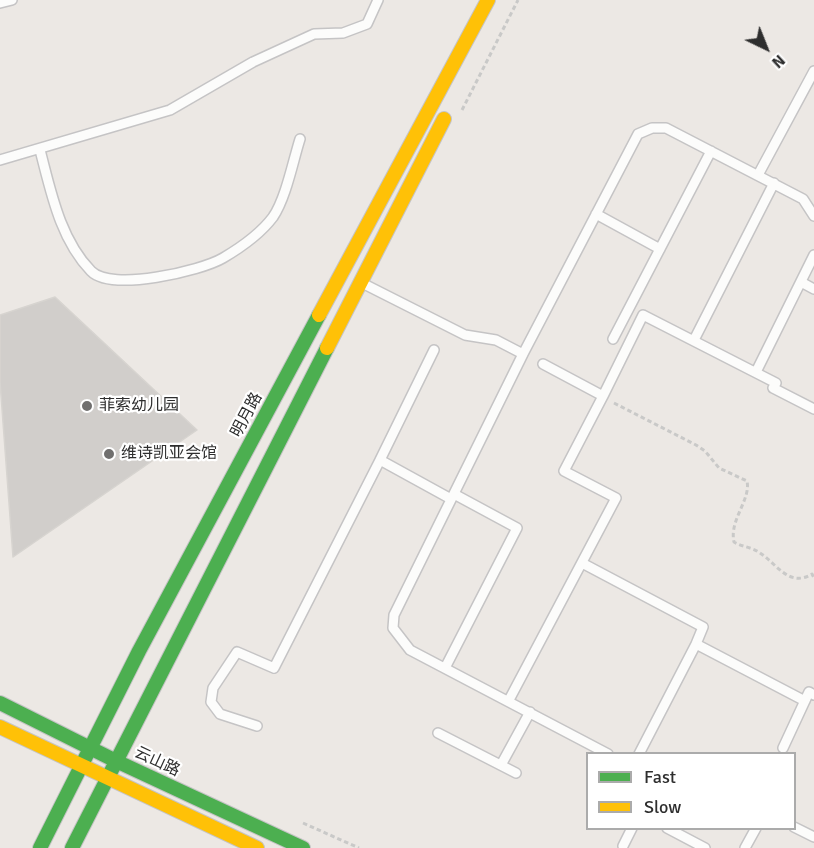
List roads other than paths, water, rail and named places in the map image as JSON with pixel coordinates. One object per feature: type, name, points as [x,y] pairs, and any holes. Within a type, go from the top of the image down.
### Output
[{"type":"street","name":"明月路","points":[[40,848],[145,640],[488,0]]},
{"type":"street","points":[[72,848],[451,104]]},
{"type":"street","name":"云山路","points":[[0,702],[116,761],[303,848]]},
{"type":"street","points":[[0,727],[257,848]]},
{"type":"lane","points":[[0,3],[12,0]]},
{"type":"lane","points":[[0,160],[170,110],[253,62],[314,34],[343,33],[367,24],[378,0]]},
{"type":"lane","points":[[758,175],[814,71]]},
{"type":"lane","points":[[606,752],[410,650],[393,628],[394,615],[523,354],[638,134],[652,128],[666,128],[804,198],[814,216]]},
{"type":"lane","points":[[40,150],[54,206],[73,247],[92,273],[117,280],[159,277],[221,259],[245,243],[274,216],[300,139]]},
{"type":"lane","points":[[613,339],[711,151]]},
{"type":"lane","points":[[694,340],[774,183]]},
{"type":"lane","points":[[596,214],[660,249]]},
{"type":"lane","points":[[756,372],[814,255]]},
{"type":"lane","points":[[360,282],[465,335],[496,340],[523,354]]},
{"type":"lane","points":[[801,282],[814,289]]},
{"type":"lane","points":[[509,700],[616,498],[564,471],[643,315],[756,372],[776,383],[773,388],[814,409]]},
{"type":"lane","points":[[257,726],[220,714],[211,702],[213,688],[237,652],[274,668],[434,350]]},
{"type":"lane","points":[[543,364],[602,396]]},
{"type":"lane","points":[[380,460],[518,528],[445,668]]},
{"type":"lane","points":[[582,563],[703,627],[640,752]]},
{"type":"lane","points":[[696,644],[805,701]]},
{"type":"lane","points":[[783,748],[809,692],[814,695]]},
{"type":"lane","points":[[501,765],[530,712]]},
{"type":"lane","points":[[438,733],[516,773]]},
{"type":"lane","points":[[796,828],[814,837]]},
{"type":"lane","points":[[623,846],[631,830]]},
{"type":"lane","points":[[671,830],[705,848]]},
{"type":"lane","points":[[746,848],[755,830]]},
{"type":"place","name":"菲索幼儿园","points":[[87,406]]},
{"type":"place","name":"维诗凯亚会馆","points":[[109,454]]}]
